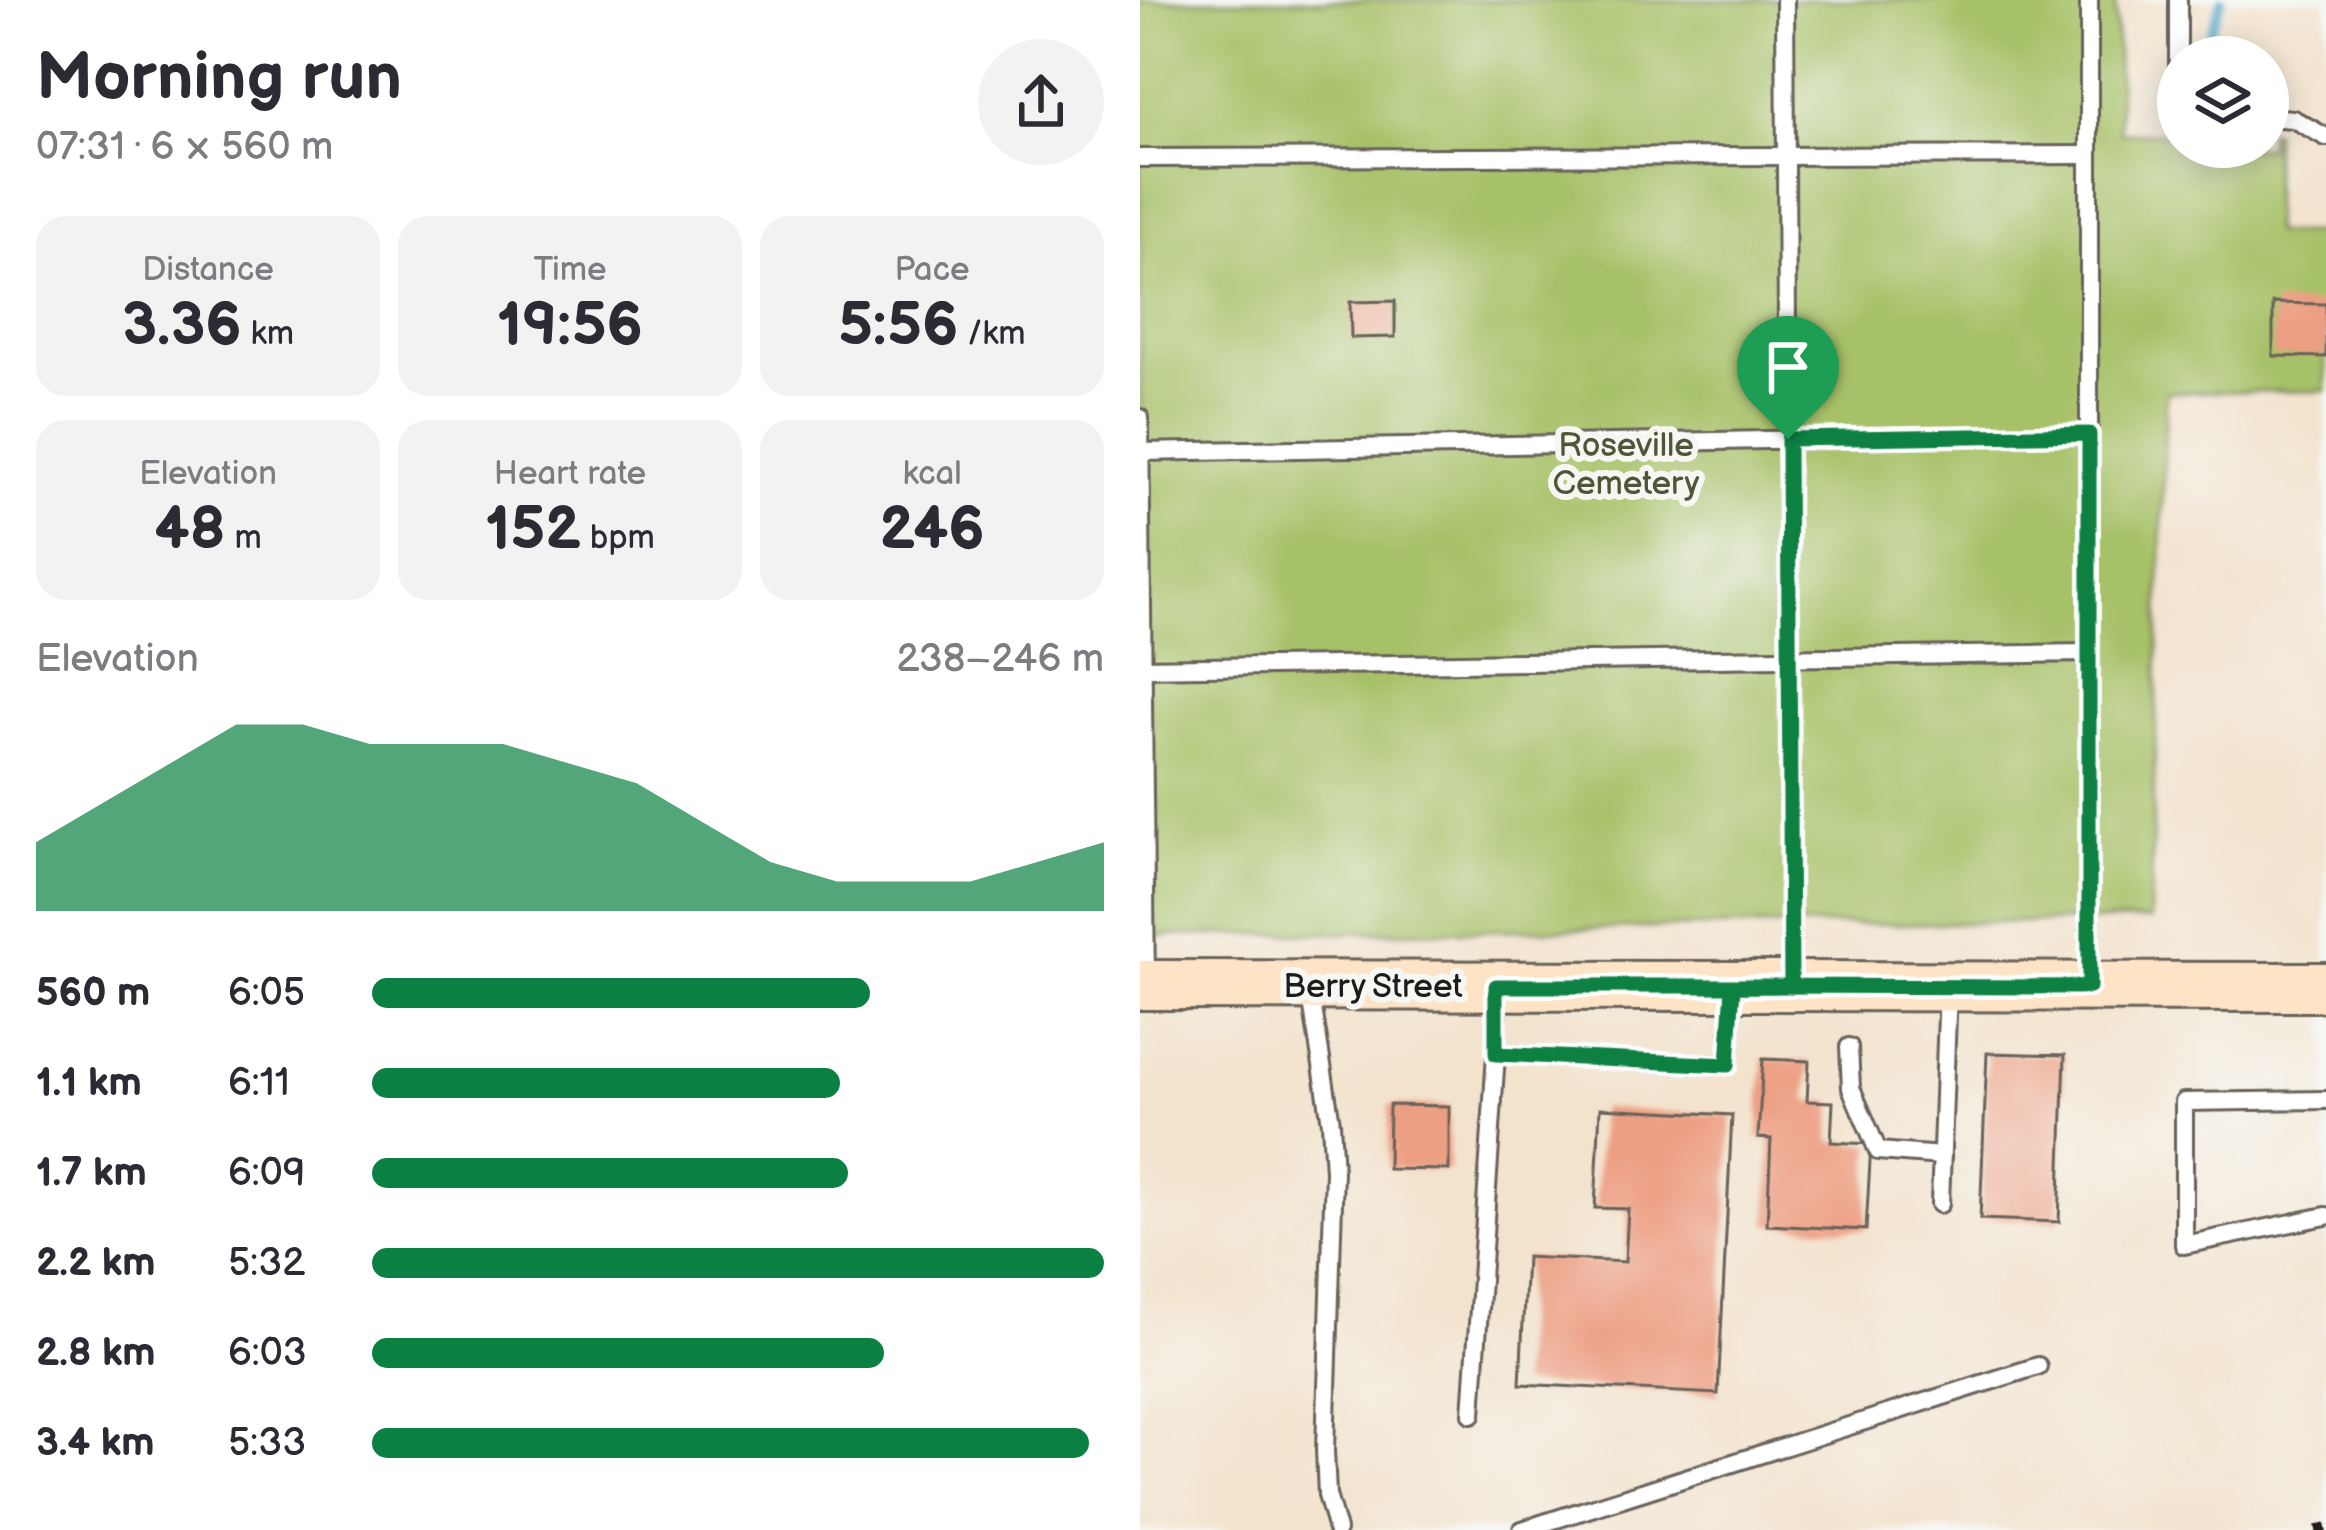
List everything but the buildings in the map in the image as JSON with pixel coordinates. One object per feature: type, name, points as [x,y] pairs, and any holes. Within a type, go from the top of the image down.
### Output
[{"type":"street","name":"Berry Street","points":[[1143,985],[2326,987]]},
{"type":"lane","points":[[1785,0],[1791,986]]},
{"type":"lane","points":[[2089,0],[2089,987]]},
{"type":"lane","points":[[2178,0],[2178,36]]},
{"type":"lane","points":[[2289,118],[2326,137]]},
{"type":"lane","points":[[1140,158],[2089,155]]},
{"type":"lane","points":[[1140,418],[1143,985]]},
{"type":"lane","points":[[1140,452],[2089,434]]},
{"type":"lane","points":[[1142,668],[2089,653]]},
{"type":"lane","points":[[1309,986],[1334,1171],[1325,1450],[1327,1495],[1337,1530]]},
{"type":"lane","points":[[1472,1414],[1496,1054],[1496,986]]},
{"type":"lane","points":[[1496,1054],[1728,1065],[1733,986]]},
{"type":"lane","points":[[1940,1204],[1948,986]]},
{"type":"lane","points":[[1849,1047],[1851,1088],[1878,1151],[1942,1156]]},
{"type":"lane","points":[[2326,1100],[2184,1102],[2184,1245],[2326,1216]]},
{"type":"lane","points":[[1522,1530],[2038,1366]]},
{"type":"green space","name":"Roseville Cemetery","points":[[1140,0],[2115,0],[2120,133],[2157,133],[2157,168],[2273,168],[2273,233],[2326,233],[2326,391],[2166,392],[2150,920],[1140,936]]},
{"type":"waterway","points":[[2209,36],[2222,0]]},
{"type":"railway","points":[[2316,1530],[2326,1528]]},
{"type":"route","points":[[1788,439],[1791,986],[1496,986],[1496,1054],[1728,1065],[1733,986],[2089,987],[2089,434],[1788,439]]}]
